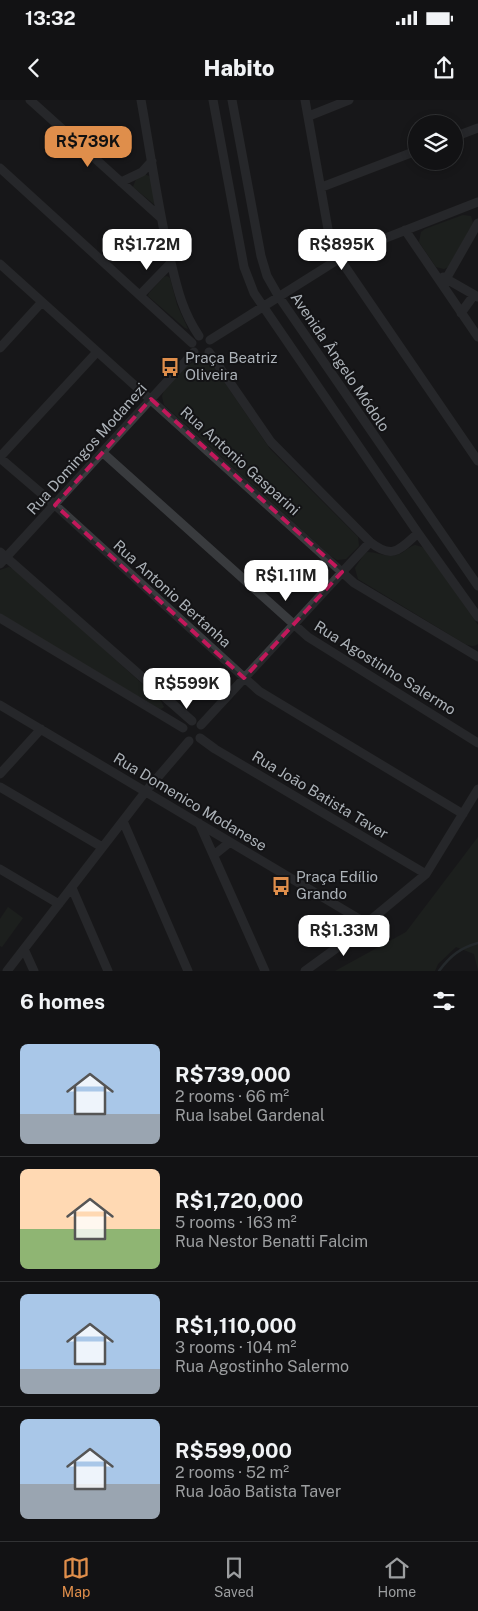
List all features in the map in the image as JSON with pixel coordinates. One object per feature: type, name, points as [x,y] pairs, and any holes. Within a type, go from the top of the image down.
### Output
[{"type":"street","points":[[30,100],[161,218]]},
{"type":"street","points":[[141,100],[161,218],[181,303],[195,344],[200,355],[208,352],[211,347],[210,340],[205,336],[195,344]]},
{"type":"street","name":"Avenida Ângelo Módolo","points":[[213,100],[244,267],[249,282],[263,307],[418,534],[478,617]]},
{"type":"street","name":"Avenida Ângelo Módolo","points":[[232,100],[263,267],[279,297],[478,586]]},
{"type":"street","points":[[306,100],[331,246],[478,461]]},
{"type":"street","points":[[309,116],[349,100]]},
{"type":"street","points":[[463,134],[478,128]]},
{"type":"street","points":[[322,186],[408,154]]},
{"type":"street","points":[[121,182],[142,172],[152,161]]},
{"type":"street","points":[[0,168],[195,344]]},
{"type":"street","points":[[210,340],[350,252],[477,204]]},
{"type":"street","points":[[446,279],[478,223]]},
{"type":"street","points":[[405,230],[478,337]]},
{"type":"street","points":[[140,295],[171,263]]},
{"type":"street","name":"Rua Antonio Gasparini","points":[[0,264],[354,583],[478,657]]},
{"type":"street","points":[[434,272],[476,296],[462,313]]},
{"type":"street","points":[[0,348],[42,302]]},
{"type":"street","name":"Rua Domingos Modanezi","points":[[2,558],[54,505],[151,399],[195,344]]},
{"type":"street","points":[[0,458],[97,352]]},
{"type":"street","points":[[208,352],[271,442],[370,542],[384,552],[392,552],[399,550],[418,534]]},
{"type":"street","name":"Rua Agostinho Salermo","points":[[102,452],[308,637],[478,743]]},
{"type":"street","name":"Rua Antonio Bertanha","points":[[0,458],[259,691],[463,814]]},
{"type":"street","points":[[189,741],[183,734],[183,728],[186,724],[196,723],[244,678],[370,542]]},
{"type":"street","points":[[2,558],[196,723],[202,731],[200,738],[195,741],[189,741],[146,791],[7,971]]},
{"type":"street","points":[[0,618],[183,728]]},
{"type":"street","points":[[162,716],[170,702]]},
{"type":"street","name":"Rua Domenico Modanese","points":[[0,704],[366,923]]},
{"type":"street","points":[[0,774],[41,729]]},
{"type":"street","name":"Rua João Batista Taver","points":[[200,738],[426,874]]},
{"type":"street","points":[[0,787],[102,847]]},
{"type":"street","points":[[305,971],[338,947],[426,874],[478,790]]},
{"type":"street","points":[[123,821],[188,971]]},
{"type":"street","points":[[199,823],[265,971]]},
{"type":"street","points":[[214,855],[230,842]]},
{"type":"street","points":[[0,869],[59,904]]},
{"type":"street","points":[[72,888],[108,971]]},
{"type":"street","points":[[24,949],[34,971]]},
{"type":"highlighted area","points":[[151,399],[342,572],[244,678],[55,505]]},
{"type":"shaded area","points":[[144,174],[151,178],[155,205],[133,187],[136,179]]},
{"type":"shaded area","points":[[463,215],[471,216],[473,223],[448,267],[444,269],[436,267],[419,242],[421,232]]},
{"type":"shaded area","points":[[167,276],[170,278],[177,305],[188,329],[148,296]]},
{"type":"shaded area","points":[[199,359],[214,367],[270,449],[358,537],[359,546],[346,559],[337,560],[331,556],[164,405],[162,396],[164,391],[188,365]]},
{"type":"shaded area","points":[[415,545],[426,550],[478,625],[478,644],[472,646],[465,644],[358,579],[355,568],[367,552],[393,556]]},
{"type":"shaded area","points":[[9,567],[19,572],[161,701],[164,707],[158,708],[0,614],[0,570]]},
{"type":"shaded area","points":[[478,837],[478,970],[474,954],[456,947],[438,964],[435,971],[335,971],[406,932]]},
{"type":"shaded area","points":[[8,907],[23,918],[2,947],[0,946],[0,919]]},
{"type":"waterway","points":[[439,971],[456,953],[478,943]]},
{"type":"place","name":"Praça Beatriz Oliveira","points":[[170,367]]},
{"type":"place","name":"Praça Edílio Grando","points":[[281,886]]}]
